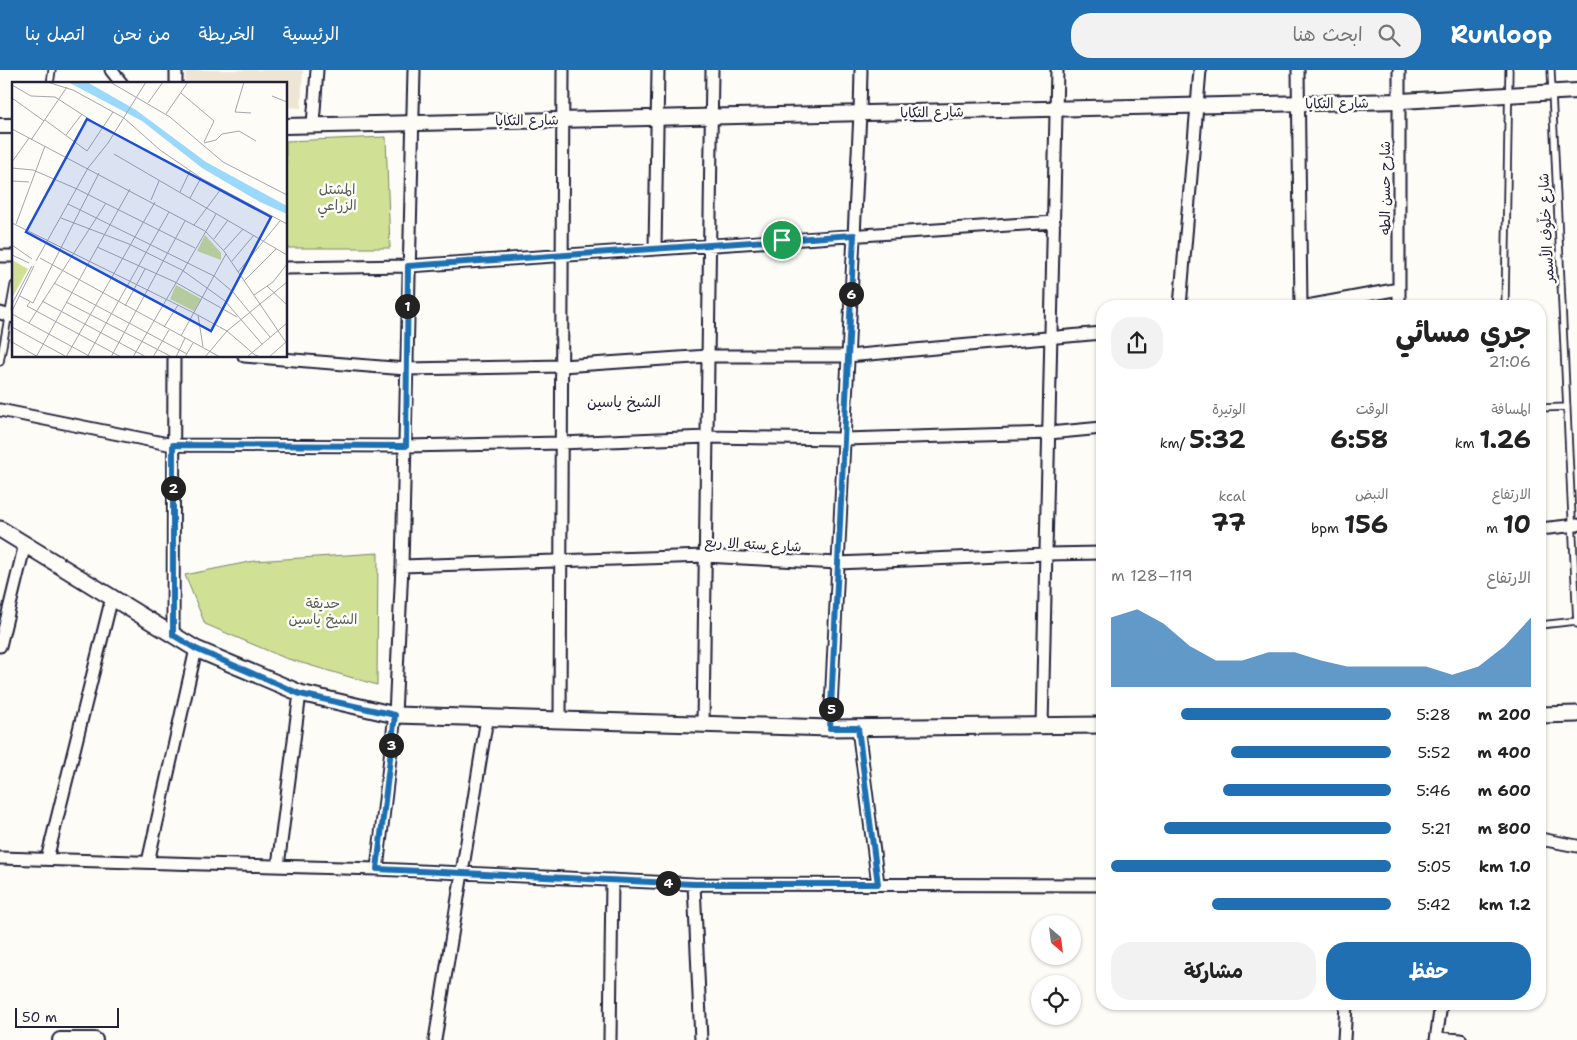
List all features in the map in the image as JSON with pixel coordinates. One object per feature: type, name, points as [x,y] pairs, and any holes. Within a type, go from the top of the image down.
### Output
[{"type":"main road","points":[[0,529],[196,649],[300,694],[395,715],[830,728],[1096,725]]},
{"type":"main road","points":[[1546,715],[1577,714]]},
{"type":"street","points":[[110,70],[120,82]]},
{"type":"street","points":[[313,125],[317,70]]},
{"type":"street","points":[[377,869],[395,715],[402,566],[414,70]]},
{"type":"street","points":[[560,720],[563,70]]},
{"type":"street","points":[[655,249],[658,70]]},
{"type":"street","points":[[703,724],[712,70]]},
{"type":"street","points":[[830,728],[861,70]]},
{"type":"street","points":[[1042,726],[1057,70]]},
{"type":"street","points":[[1181,300],[1200,70]]},
{"type":"street","points":[[1298,70],[1300,300]]},
{"type":"street","name":"شارح حسن الطه","points":[[1399,70],[1399,300]]},
{"type":"street","name":"شارع التكايا","points":[[288,126],[1299,104],[1400,101],[1577,91]]},
{"type":"street","points":[[288,268],[408,266],[1054,222]]},
{"type":"street","points":[[1339,300],[1399,289]]},
{"type":"street","points":[[269,358],[406,369],[562,366],[708,356],[848,356],[1096,334]]},
{"type":"street","points":[[173,635],[174,358]]},
{"type":"street","points":[[0,410],[173,445],[406,446],[561,443],[707,437],[844,439],[1048,433],[1096,429]]},
{"type":"street","points":[[1546,528],[1575,526]]},
{"type":"street","points":[[0,646],[25,544]]},
{"type":"street","name":"شارع سته الا ربع","points":[[402,566],[705,556],[838,563],[1096,553]]},
{"type":"street","points":[[47,859],[112,597]]},
{"type":"street","points":[[148,862],[196,649]]},
{"type":"street","points":[[278,866],[300,694]]},
{"type":"street","points":[[435,1040],[487,718]]},
{"type":"street","points":[[858,728],[878,884]]},
{"type":"street","points":[[1546,840],[1577,846]]},
{"type":"street","points":[[0,858],[377,869],[694,884],[1096,885]]},
{"type":"street","points":[[610,1040],[612,880]]},
{"type":"street","points":[[694,884],[701,1040]]},
{"type":"street","points":[[1344,1040],[1346,1010]]},
{"type":"street","points":[[1440,1010],[1437,1039],[1461,1040]]},
{"type":"street","points":[[60,1040],[95,1040]]},
{"type":"lane","points":[[1505,300],[1509,70]]},
{"type":"lane","name":"شارع خلّوف الأسمر","points":[[1551,70],[1567,407],[1575,526],[1577,622]]},
{"type":"lane","points":[[0,362],[12,294]]},
{"type":"lane","points":[[1546,408],[1567,407]]},
{"type":"lane","points":[[1546,624],[1577,622]]},
{"type":"shaded area","points":[[186,70],[303,70],[301,108],[288,107],[288,82],[185,82]]},
{"type":"green space","name":"المشتل الزراعي","points":[[386,137],[390,248],[288,248],[288,141]]},
{"type":"green space","name":"حديقة الشيخ ياسين","points":[[378,553],[377,685],[285,658],[205,624],[185,575],[254,561]]},
{"type":"district","name":"الشيخ ياسين","points":[[624,402]]},
{"type":"route","points":[[854,235],[830,728],[858,728],[878,884],[694,884],[377,869],[395,715],[300,694],[196,649],[173,635],[173,445],[406,446],[408,266],[782,240],[854,235]]}]
